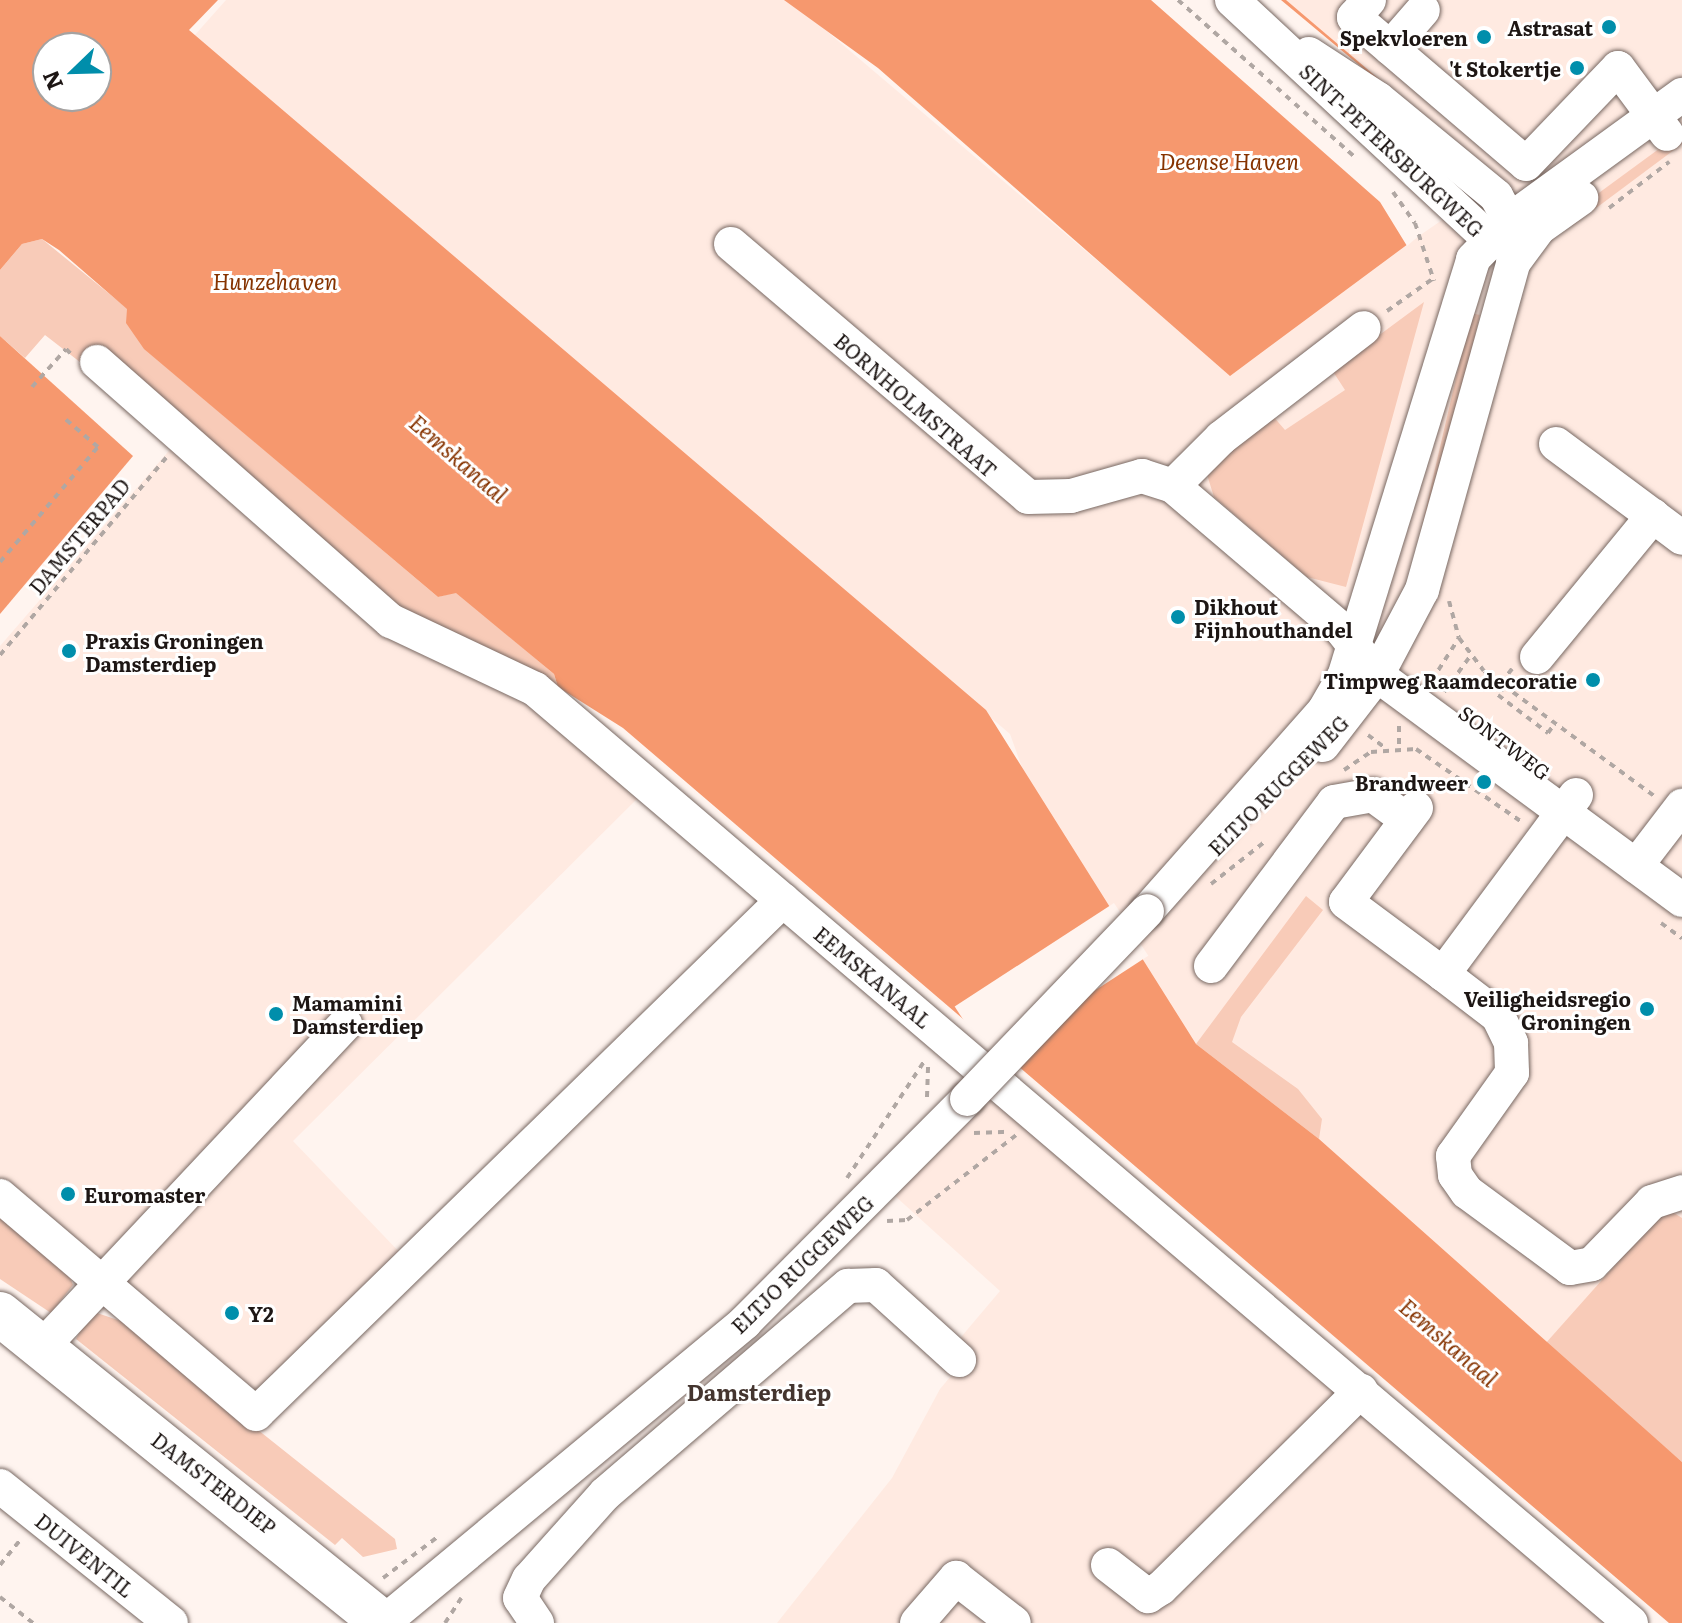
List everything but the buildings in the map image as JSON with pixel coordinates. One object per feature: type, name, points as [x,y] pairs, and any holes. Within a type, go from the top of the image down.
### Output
[{"type":"main road","name":"DAMSTERDIEP","points":[[0,1314],[381,1613]]},
{"type":"street","name":"SINT-PETERSBURGWEG","points":[[1240,7],[1378,99],[1483,186],[1508,235]]},
{"type":"street","name":"SINT-PETERSBURGWEG","points":[[1240,7],[1455,207],[1508,235]]},
{"type":"street","points":[[1361,8],[1390,48],[1526,164],[1618,68],[1671,131]]},
{"type":"street","points":[[1390,48],[1423,10]]},
{"type":"street","points":[[1357,645],[1460,285],[1508,235],[1671,131],[1682,95]]},
{"type":"street","points":[[1384,665],[1422,590],[1507,279],[1508,235]]},
{"type":"street","name":"BORNHOLMSTRAAT","points":[[731,244],[985,468],[1028,497],[1071,496],[1142,476],[1173,486]]},
{"type":"street","points":[[1173,486],[1221,438],[1364,328]]},
{"type":"street","name":"EEMSKANAAL","points":[[97,362],[391,621],[535,689],[783,900],[936,1046],[1361,1391],[1631,1623]]},
{"type":"street","points":[[1556,444],[1682,538]]},
{"type":"street","name":"SONTWEG","points":[[1173,486],[1357,645],[1562,815],[1643,857],[1682,872]]},
{"type":"street","points":[[1537,657],[1653,516]]},
{"type":"street","name":"ELTJO RUGGEWEG","points":[[381,1613],[734,1332],[967,1099],[1188,870],[1324,711],[1357,645]]},
{"type":"street","name":"ELTJO RUGGEWEG","points":[[1188,870],[1226,843],[1340,728],[1384,665]]},
{"type":"street","points":[[1211,966],[1334,802],[1373,795],[1412,814],[1346,902],[1498,1016],[1511,1043],[1512,1073],[1453,1156],[1467,1192],[1570,1268],[1592,1264],[1652,1202],[1682,1192]]},
{"type":"street","points":[[1643,857],[1679,809]]},
{"type":"street","points":[[1443,974],[1562,815]]},
{"type":"street","name":"SONTWEG","points":[[1643,857],[1682,900]]},
{"type":"street","points":[[0,1196],[95,1283],[256,1414],[783,900]]},
{"type":"street","points":[[42,1347],[95,1283],[345,1024]]},
{"type":"street","points":[[537,1623],[520,1598],[529,1579],[605,1494],[848,1286],[876,1285],[959,1360]]},
{"type":"street","points":[[1108,1565],[1148,1596],[1161,1588],[1361,1391]]},
{"type":"street","name":"DUIVENTIL","points":[[0,1486],[171,1623]]},
{"type":"street","points":[[917,1623],[956,1578],[1014,1623]]},
{"type":"path","name":"SINT-PETERSBURGWEG","points":[[1178,0],[1368,168]]},
{"type":"path","points":[[1605,211],[1671,131]]},
{"type":"path","name":"SINT-PETERSBURGWEG","points":[[1364,328],[1434,278],[1420,234],[1390,189]]},
{"type":"path","points":[[32,387],[66,349],[90,370],[97,362]]},
{"type":"path","points":[[0,562],[98,447],[64,418]]},
{"type":"path","name":"DAMSTERPAD","points":[[0,655],[183,438]]},
{"type":"path","points":[[1459,638],[1505,686],[1679,809]]},
{"type":"path","points":[[1505,686],[1498,695],[1548,733],[1555,723]]},
{"type":"path","points":[[1385,748],[1399,747]]},
{"type":"path","points":[[928,1078],[936,1046]]},
{"type":"path","name":"ELTJO RUGGEWEG","points":[[863,1176],[852,1187],[848,1168],[936,1046]]},
{"type":"path","points":[[881,1218],[907,1220],[1020,1132],[990,1133]]},
{"type":"path","points":[[381,1613],[448,1530]]},
{"type":"path","points":[[0,1597],[33,1623]]},
{"type":"shaded area","points":[[226,0],[790,0],[1226,370],[1455,211],[1236,0],[1682,0],[1682,1461],[1090,956],[1010,734],[194,36]]},
{"type":"shaded area","points":[[1682,132],[1682,144],[1572,226],[1566,217]]},
{"type":"shaded area","points":[[42,239],[128,309],[145,349],[438,597],[456,592],[554,674],[558,687],[425,629],[45,335],[25,358],[0,336],[0,270],[22,244]]},
{"type":"shaded area","points":[[1424,302],[1346,587],[1307,577],[1214,497],[1204,465],[1272,415],[1285,430],[1345,390],[1332,370]]},
{"type":"shaded area","points":[[1471,313],[1480,315],[1410,616],[1401,614]]},
{"type":"shaded area","points":[[180,438],[552,701],[649,787],[293,1141],[405,1258],[253,1404],[0,1192],[0,646]]},
{"type":"shaded area","points":[[1306,896],[1323,910],[1241,1017],[1232,1042],[1298,1089],[1322,1119],[1319,1139],[1196,1044]]},
{"type":"shaded area","points":[[990,1075],[1627,1623],[777,1623],[892,1478],[940,1389],[968,1356],[956,1343],[1000,1291],[884,1186]]},
{"type":"shaded area","points":[[1666,1208],[1682,1218],[1682,1462],[1545,1344]]},
{"type":"shaded area","points":[[0,1215],[67,1269],[73,1285],[51,1313],[0,1279]]},
{"type":"shaded area","points":[[91,1311],[121,1321],[395,1539],[397,1549],[363,1557],[342,1538],[335,1545],[76,1339]]},
{"type":"water","name":"Hunzehaven","points":[[0,0],[218,0],[189,30],[986,710],[1196,1044],[1319,1139],[1682,1462],[1682,1623],[1669,1623],[623,728],[558,687],[554,674],[456,593],[438,597],[144,349],[126,323],[127,309],[59,250],[42,239],[22,244],[0,270]]},
{"type":"water","name":"Deense Haven","points":[[784,0],[1286,0],[1487,171],[1408,244],[1230,376],[878,68]]},
{"type":"water","points":[[0,336],[133,456],[0,614]]},
{"type":"pier","points":[[1151,0],[1281,0],[1490,174],[1407,246],[1380,202]]},
{"type":"pier","points":[[1114,903],[1148,956],[989,1059],[955,1006]]},
{"type":"place","name":"Astrasat","points":[[1609,27]]},
{"type":"place","name":"Spekvloeren","points":[[1484,37]]},
{"type":"place","name":"'t Stokertje","points":[[1577,68]]},
{"type":"place","name":"Dikhout Fijnhouthandel","points":[[1178,617]]},
{"type":"place","name":"Praxis Groningen Damsterdiep","points":[[69,651]]},
{"type":"place","name":"Timpweg Raamdecoratie","points":[[1593,680]]},
{"type":"place","name":"Brandweer","points":[[1484,782]]},
{"type":"place","name":"Veiligheidsregio Groningen","points":[[1647,1009]]},
{"type":"place","name":"Mamamini Damsterdiep","points":[[276,1014]]},
{"type":"place","name":"Euromaster","points":[[68,1194]]},
{"type":"place","name":"Y2","points":[[232,1313]]},
{"type":"district","name":"Damsterdiep","points":[[759,1392]]},
{"type":"water label","name":"Eemskanaal","points":[[459,458]]},
{"type":"water label","name":"Eemskanaal","points":[[1449,1342]]}]
